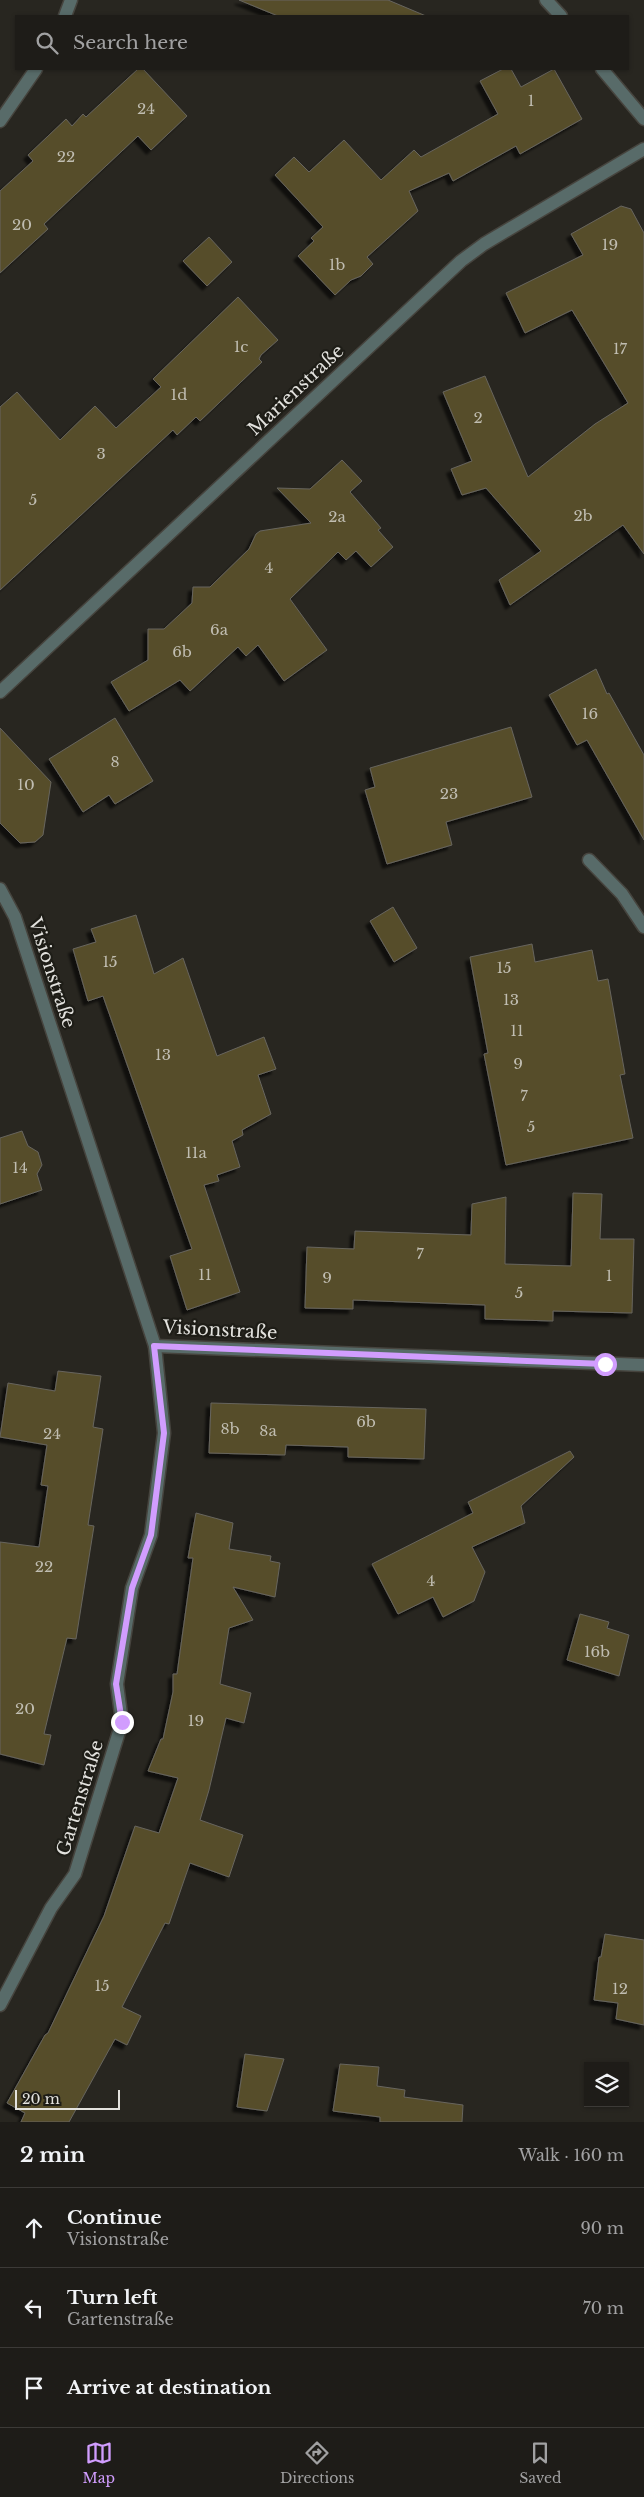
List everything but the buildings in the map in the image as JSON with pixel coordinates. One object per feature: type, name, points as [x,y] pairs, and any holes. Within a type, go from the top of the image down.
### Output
[{"type":"street","points":[[65,15],[71,0]]},
{"type":"street","points":[[546,0],[560,15]]},
{"type":"street","points":[[0,121],[35,70]]},
{"type":"street","points":[[603,70],[644,119]]},
{"type":"street","name":"Marienstraße","points":[[0,692],[461,261],[484,244],[644,149]]},
{"type":"street","points":[[589,860],[622,894],[644,927]]},
{"type":"street","name":"Visionstraße","points":[[0,890],[15,917],[154,1346],[644,1365]]},
{"type":"street","name":"Gartenstraße","points":[[0,2005],[50,1908],[75,1874],[122,1722],[116,1684],[132,1588],[151,1535],[164,1433],[154,1346]]},
{"type":"route","points":[[122,1722],[116,1684],[132,1588],[151,1535],[164,1433],[154,1346],[605,1364]]}]
